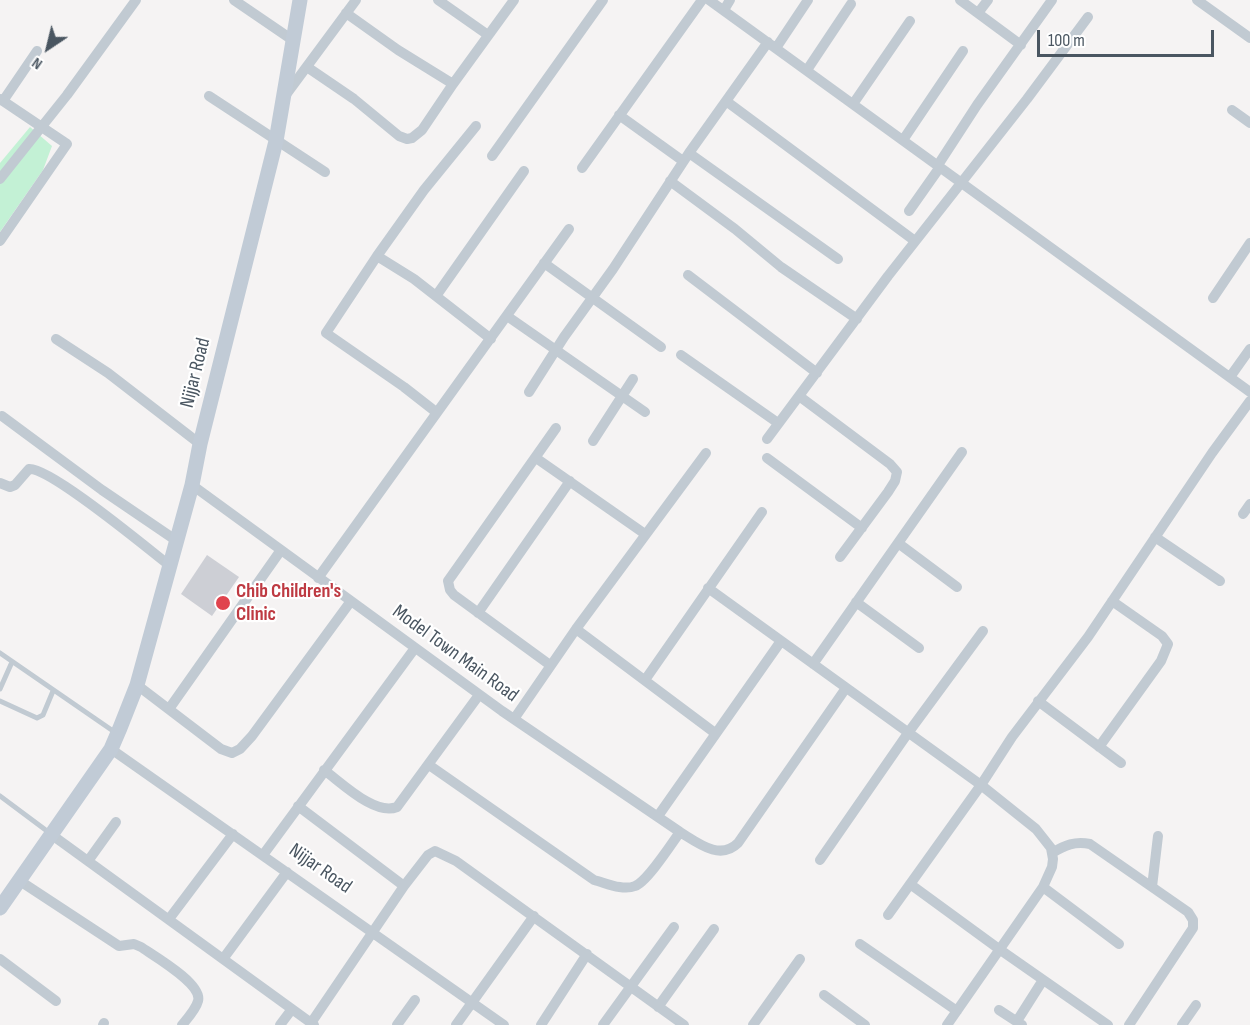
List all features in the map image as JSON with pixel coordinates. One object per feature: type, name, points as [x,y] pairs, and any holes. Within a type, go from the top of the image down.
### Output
[{"type":"street","points":[[0,178],[68,96],[136,0]]},
{"type":"street","points":[[234,0],[294,41]]},
{"type":"street","name":"Nijjar Road","points":[[0,908],[111,749],[137,684],[192,485],[200,444],[276,141],[300,0]]},
{"type":"street","points":[[285,97],[356,0]]},
{"type":"street","points":[[438,0],[488,35]]},
{"type":"street","points":[[307,67],[354,99],[399,136],[407,139],[422,130],[514,0]]},
{"type":"street","points":[[492,156],[603,0]]},
{"type":"street","points":[[582,168],[702,0]]},
{"type":"street","points":[[710,0],[1250,392]]},
{"type":"street","points":[[724,10],[730,0]]},
{"type":"street","points":[[529,392],[686,157],[726,101],[808,0]]},
{"type":"street","points":[[960,0],[1021,45]]},
{"type":"street","points":[[978,13],[988,0]]},
{"type":"street","points":[[909,211],[977,105],[1052,0]]},
{"type":"street","points":[[1197,0],[1249,36]]},
{"type":"street","points":[[807,70],[851,4]]},
{"type":"street","points":[[346,13],[398,50],[453,84]]},
{"type":"street","points":[[767,439],[915,241],[1088,17]]},
{"type":"street","points":[[853,104],[910,21]]},
{"type":"street","points":[[0,241],[67,144],[2,100],[37,51]]},
{"type":"street","points":[[903,140],[963,51]]},
{"type":"street","points":[[208,96],[325,172]]},
{"type":"street","points":[[726,101],[915,241]]},
{"type":"street","points":[[1232,110],[1250,123]]},
{"type":"street","points":[[619,115],[838,259]]},
{"type":"street","points":[[436,412],[326,333],[377,256],[444,163],[476,126]]},
{"type":"street","points":[[436,296],[524,171]]},
{"type":"street","points":[[670,181],[735,229],[781,267],[857,319]]},
{"type":"street","points":[[318,578],[569,229]]},
{"type":"street","points":[[1213,298],[1250,243]]},
{"type":"street","points":[[377,256],[414,279],[491,339]]},
{"type":"street","points":[[544,263],[661,348]]},
{"type":"street","points":[[688,275],[817,373]]},
{"type":"street","points":[[507,316],[645,412]]},
{"type":"street","points":[[56,339],[108,373],[200,444]]},
{"type":"street","points":[[1230,377],[1250,349]]},
{"type":"street","points":[[681,355],[778,423]]},
{"type":"street","points":[[593,441],[633,379]]},
{"type":"street","points":[[799,396],[890,464],[897,472],[895,481],[888,492],[840,557]]},
{"type":"street","points":[[888,915],[1038,702],[1088,637],[1212,453],[1250,401]]},
{"type":"street","points":[[2,416],[102,490],[177,541]]},
{"type":"street","points":[[550,665],[453,595],[448,581],[556,428]]},
{"type":"street","points":[[813,664],[962,452]]},
{"type":"street","points":[[514,719],[550,665],[706,453]]},
{"type":"street","points":[[536,458],[645,534]]},
{"type":"street","points":[[767,458],[862,528]]},
{"type":"street","points":[[0,483],[10,488],[29,469],[40,471],[87,502],[169,565]]},
{"type":"street","points":[[478,614],[570,482]]},
{"type":"street","name":"Model Town Main Road","points":[[192,485],[479,695],[701,845],[724,851],[733,848],[738,843],[846,688]]},
{"type":"street","points":[[1243,514],[1250,504]]},
{"type":"street","points":[[645,680],[762,512]]},
{"type":"street","points":[[1155,537],[1220,581]]},
{"type":"street","points":[[898,543],[957,587]]},
{"type":"street","points":[[168,709],[281,550]]},
{"type":"street","points":[[708,588],[981,785],[1045,838],[1052,853],[1052,867],[1043,887],[947,1025]]},
{"type":"street","points":[[137,684],[221,749],[232,753],[240,749],[351,601]]},
{"type":"street","points":[[1099,747],[1161,661],[1168,644],[1162,636],[1112,601]]},
{"type":"street","points":[[856,602],[919,648]]},
{"type":"street","points":[[576,629],[715,733]]},
{"type":"street","points":[[820,860],[908,733],[983,631]]},
{"type":"street","points":[[658,816],[781,641]]},
{"type":"street","points":[[263,855],[415,648]]},
{"type":"street","points":[[324,770],[372,805],[388,810],[398,807],[479,695]]},
{"type":"street","points":[[1038,702],[1121,763]]},
{"type":"street","name":"Nijjar Road","points":[[111,749],[504,1025]]},
{"type":"street","points":[[429,765],[594,880],[618,887],[635,887],[645,879],[680,832]]},
{"type":"street","points":[[298,806],[404,886]]},
{"type":"street","points":[[88,861],[116,822]]},
{"type":"street","points":[[169,919],[233,834]]},
{"type":"street","points":[[52,835],[313,1024],[404,886],[428,855],[435,851],[456,861],[684,1025]]},
{"type":"street","points":[[1152,886],[1158,836]]},
{"type":"street","points":[[1052,853],[1067,845],[1080,842],[1090,844],[1188,912],[1193,920],[1193,928],[1129,1025]]},
{"type":"street","points":[[224,960],[287,872]]},
{"type":"street","points":[[21,881],[119,946],[134,944],[141,947],[192,984],[198,992],[198,1000],[182,1025]]},
{"type":"street","points":[[910,884],[999,950],[1108,1025]]},
{"type":"street","points":[[1043,887],[1119,944]]},
{"type":"street","points":[[456,1025],[534,916]]},
{"type":"street","points":[[603,1025],[674,927]]},
{"type":"street","points":[[658,1007],[714,929]]},
{"type":"street","points":[[860,944],[957,1011]]},
{"type":"street","points":[[541,1025],[587,954]]},
{"type":"street","points":[[0,959],[56,1001]]},
{"type":"street","points":[[753,1025],[801,959]]},
{"type":"street","points":[[999,1010],[1020,1023],[1043,980]]},
{"type":"street","points":[[824,995],[865,1025]]},
{"type":"street","points":[[397,1025],[415,1000]]},
{"type":"street","points":[[1182,1025],[1196,1005]]},
{"type":"street","points":[[280,1025],[292,1009]]},
{"type":"lane","points":[[0,653],[118,734]]},
{"type":"lane","points":[[0,689],[3,673],[12,662]]},
{"type":"lane","points":[[0,701],[37,718],[43,715],[53,691]]},
{"type":"lane","points":[[0,796],[52,835]]},
{"type":"green space","points":[[30,127],[52,146],[43,170],[0,232],[0,163]]},
{"type":"building","points":[[207,555],[239,577],[212,616],[181,594]]},
{"type":"place","name":"Chib Children's Clinic","points":[[223,603]]}]
